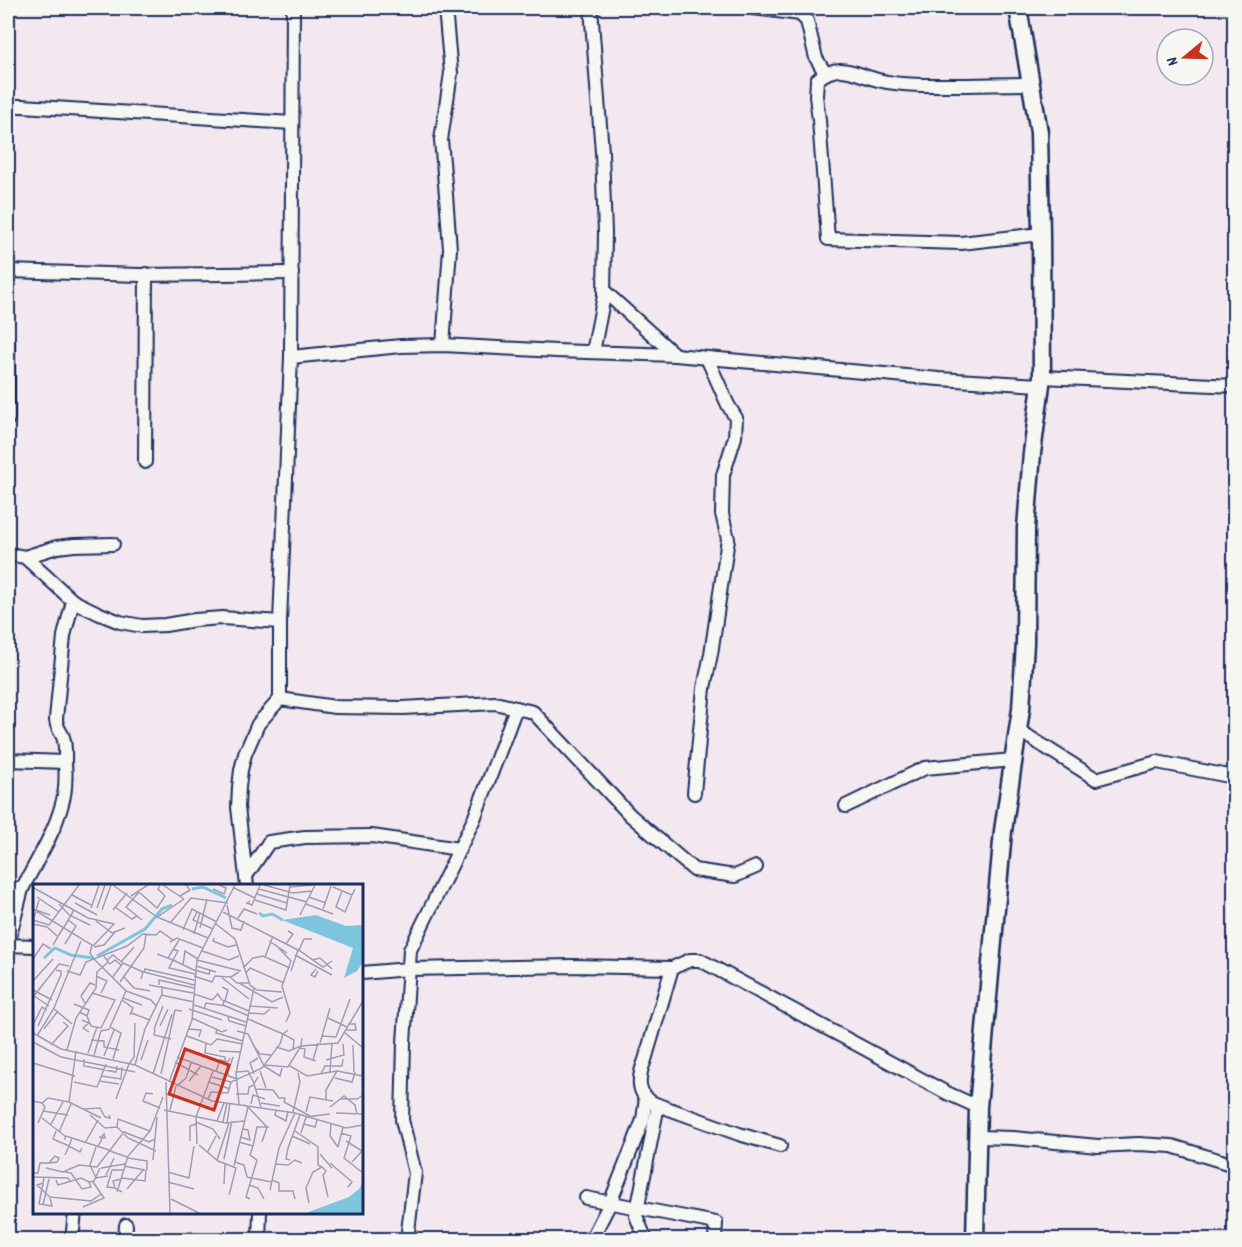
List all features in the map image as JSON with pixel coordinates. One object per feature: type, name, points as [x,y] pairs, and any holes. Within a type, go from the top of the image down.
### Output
[{"type":"street","points":[[246,881],[238,807],[241,770],[258,724],[280,699],[280,622],[291,357],[293,8]]},
{"type":"street","points":[[442,345],[450,249],[441,140],[451,73],[445,8]]},
{"type":"street","points":[[591,8],[605,222],[604,291],[593,352]]},
{"type":"street","points":[[753,8],[800,14],[807,21],[816,58],[825,73]]},
{"type":"street","points":[[975,1239],[978,1107],[1003,831],[1021,709],[1025,643],[1026,528],[1041,381],[1039,132],[1018,8]]},
{"type":"street","points":[[1031,84],[918,86],[880,81],[847,70],[836,70],[825,73],[817,80],[816,96],[828,238],[961,243],[1041,234]]},
{"type":"street","points":[[8,106],[292,123]]},
{"type":"street","points":[[8,271],[146,274],[292,273]]},
{"type":"street","points":[[145,462],[146,274]]},
{"type":"street","points":[[604,291],[675,355]]},
{"type":"street","points":[[8,343],[8,419]]},
{"type":"street","points":[[291,357],[401,346],[442,345],[675,355],[939,379],[1234,386]]},
{"type":"street","points":[[694,793],[704,688],[728,539],[722,514],[723,475],[735,437],[736,418],[707,358]]},
{"type":"street","points":[[8,554],[25,557],[74,544],[112,544]]},
{"type":"street","points":[[25,557],[73,600],[120,621],[142,626],[222,618],[280,622]]},
{"type":"street","points":[[33,946],[8,944],[22,889],[49,836],[63,802],[66,774],[65,748],[56,719],[64,636],[73,600]]},
{"type":"street","points":[[280,699],[335,707],[403,708],[495,703],[533,712],[630,815],[694,870],[735,876],[756,867]]},
{"type":"street","points":[[407,1239],[415,1173],[402,1120],[410,950],[474,819],[516,708]]},
{"type":"street","points":[[1018,730],[1096,779],[1157,762],[1234,777]]},
{"type":"street","points":[[8,760],[65,762]]},
{"type":"street","points":[[846,806],[925,768],[1013,760]]},
{"type":"street","points":[[246,881],[269,842],[305,837],[372,836],[459,849]]},
{"type":"street","points":[[8,888],[22,889]]},
{"type":"street","points":[[363,973],[408,969],[573,966],[672,968],[690,960],[700,960],[938,1088],[978,1107]]},
{"type":"street","points":[[672,968],[640,1072],[639,1086],[643,1094],[652,1103],[780,1146]]},
{"type":"street","points":[[591,1239],[610,1203],[642,1120],[646,1097]]},
{"type":"street","points":[[646,1239],[636,1216],[658,1105]]},
{"type":"street","points":[[977,1137],[1098,1146],[1138,1144],[1172,1146],[1234,1165]]},
{"type":"street","points":[[586,1198],[716,1223],[714,1239]]},
{"type":"street","points":[[72,1239],[75,1214]]},
{"type":"street","points":[[260,1214],[260,1239]]},
{"type":"street","points":[[125,1239],[126,1225]]}]
